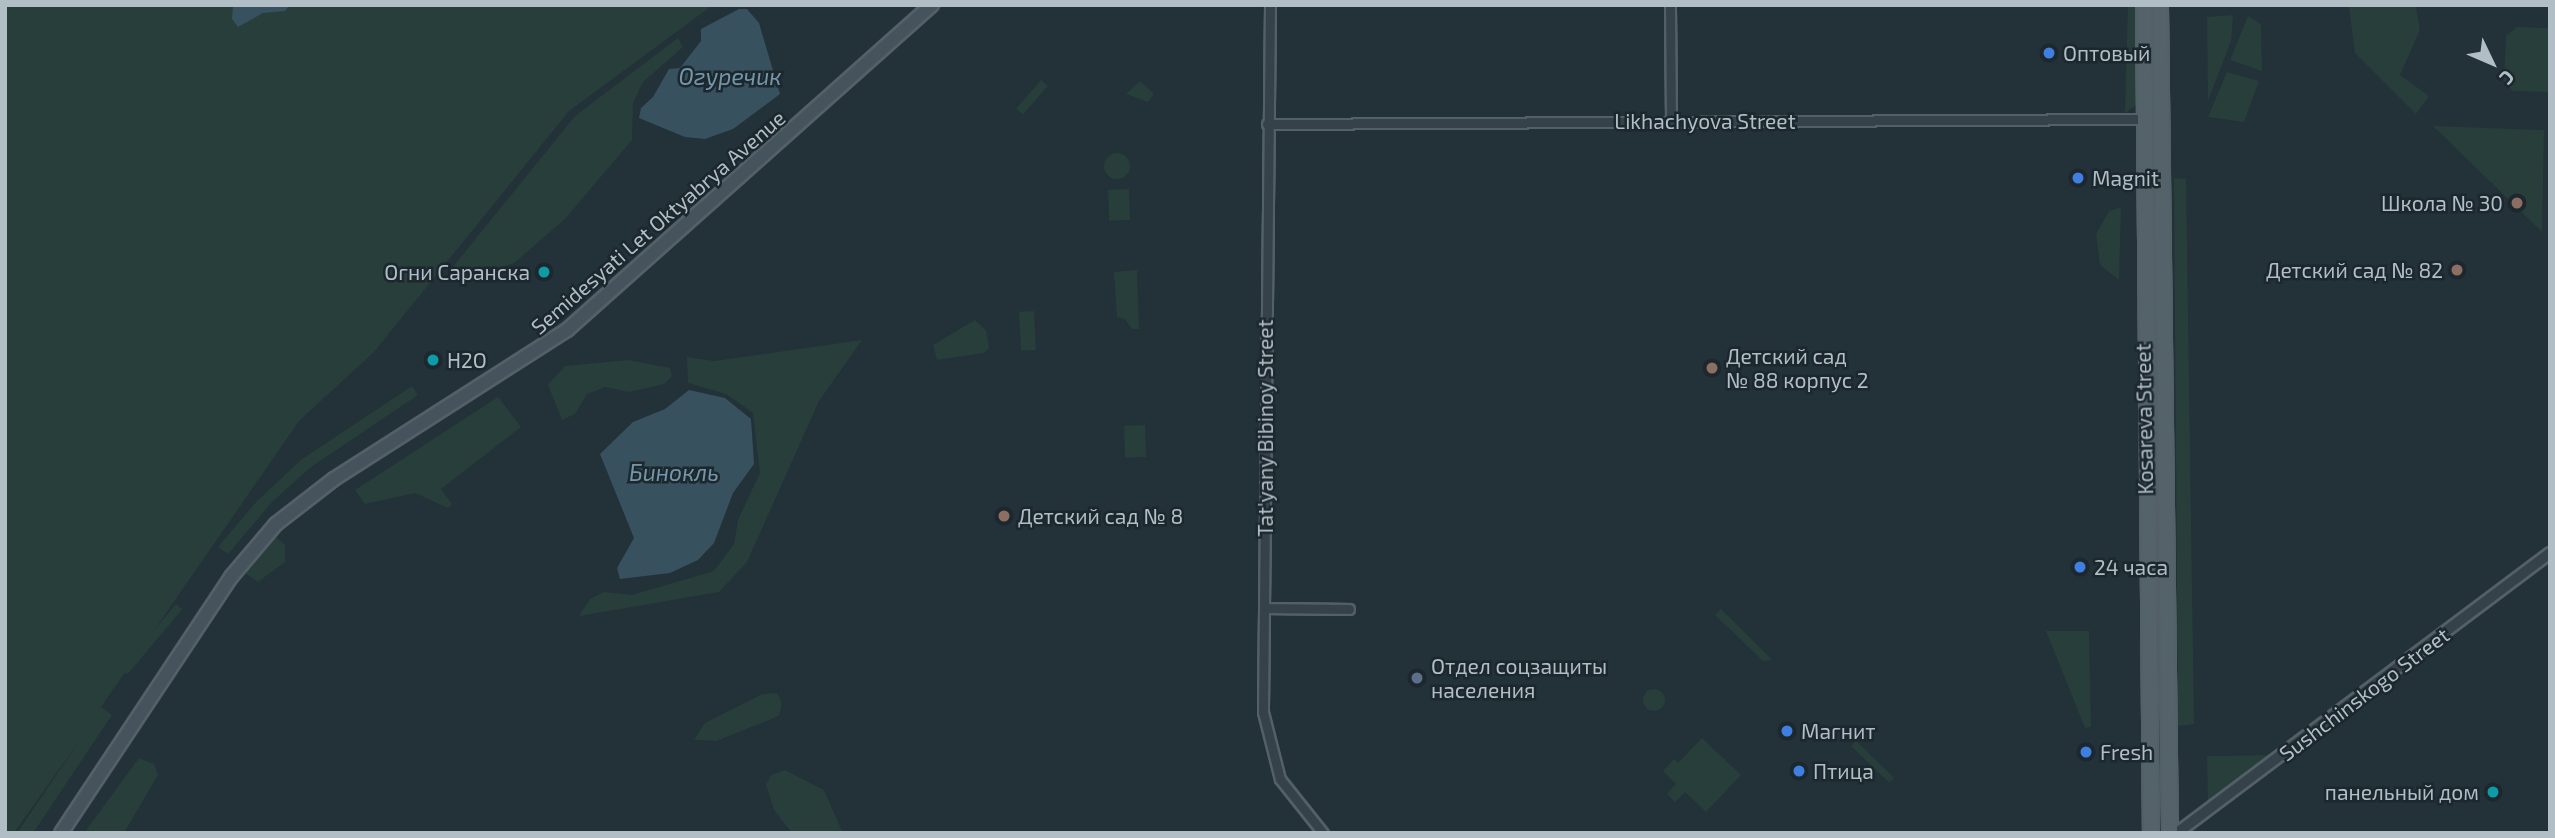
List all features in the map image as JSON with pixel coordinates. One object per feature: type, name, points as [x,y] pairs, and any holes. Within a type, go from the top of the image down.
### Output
[{"type":"main road","name":"Semidesyati Let Oktyabrya Avenue","points":[[61,833],[251,549],[301,503],[587,313],[932,5]]},
{"type":"main road","name":"Kosareva Street","points":[[2144,5],[2151,833]]},
{"type":"main road","name":"Kosareva Street","points":[[2160,5],[2170,833]]},
{"type":"main road","points":[[2144,119],[2161,119]]},
{"type":"street","name":"Tat'yany Bibinoy Street","points":[[1270,5],[1266,124],[1263,712],[1272,760],[1289,795],[1323,833]]},
{"type":"street","points":[[1670,5],[1671,120]]},
{"type":"street","name":"Likhachyova Street","points":[[1266,124],[2144,119]]},
{"type":"street","name":"Sushchinskogo Street","points":[[2177,833],[2550,553]]},
{"type":"street","points":[[1264,608],[1349,609]]},
{"type":"green space","points":[[5,5],[713,5],[569,111],[374,352],[299,421],[101,707],[112,715],[33,833],[17,833],[80,740],[14,833],[5,833]]},
{"type":"green space","points":[[2128,5],[2136,5],[2136,105],[2125,113]]},
{"type":"green space","points":[[2349,7],[2416,7],[2420,30],[2400,75],[2429,96],[2416,114],[2355,53]]},
{"type":"green space","points":[[2233,15],[2231,41],[2208,101],[2207,17]]},
{"type":"green space","points":[[2248,16],[2261,24],[2262,71],[2230,60]]},
{"type":"green space","points":[[2517,27],[2550,28],[2550,92],[2513,91],[2504,82],[2506,36]]},
{"type":"green space","points":[[678,38],[683,47],[643,82],[633,103],[632,140],[565,219],[514,263],[466,279],[452,268],[575,116]]},
{"type":"green space","points":[[2227,72],[2259,81],[2244,122],[2208,117]]},
{"type":"green space","points":[[1041,80],[1048,86],[1023,115],[1016,109]]},
{"type":"green space","points":[[1140,81],[1154,94],[1148,102],[1126,94]]},
{"type":"green space","points":[[2433,126],[2544,130],[2542,232]]},
{"type":"green space","points":[[1117,153],[1126,157],[1130,166],[1126,175],[1117,179],[1108,175],[1104,166],[1108,157]]},
{"type":"green space","points":[[2174,178],[2186,179],[2194,724],[2178,726]]},
{"type":"green space","points":[[1129,189],[1130,220],[1109,221],[1108,190]]},
{"type":"green space","points":[[2121,207],[2119,280],[2100,265],[2096,234],[2109,211]]},
{"type":"green space","points":[[1137,270],[1139,329],[1132,329],[1125,319],[1117,317],[1114,272]]},
{"type":"green space","points":[[1034,311],[1036,350],[1021,351],[1019,312]]},
{"type":"green space","points":[[975,320],[986,330],[989,348],[984,353],[937,360],[933,345]]},
{"type":"green space","points":[[862,340],[819,401],[747,562],[719,592],[579,616],[590,599],[604,592],[632,595],[714,571],[734,544],[738,520],[760,473],[753,413],[726,394],[688,383],[687,357],[714,361]]},
{"type":"green space","points":[[628,360],[670,368],[672,376],[664,384],[629,392],[605,387],[587,394],[575,414],[562,420],[548,385],[565,366]]},
{"type":"green space","points":[[412,386],[418,395],[311,467],[272,502],[228,554],[218,547],[257,501],[302,459]]},
{"type":"green space","points":[[498,397],[521,427],[441,489],[452,504],[448,508],[415,493],[365,504],[355,490]]},
{"type":"green space","points":[[1145,425],[1146,457],[1125,458],[1124,426]]},
{"type":"green space","points":[[273,534],[285,545],[285,562],[258,582],[242,571]]},
{"type":"green space","points":[[176,604],[182,609],[127,674],[121,669]]},
{"type":"green space","points":[[1721,609],[1772,660],[1763,661],[1715,615]]},
{"type":"green space","points":[[2046,631],[2089,631],[2091,727],[2085,728]]},
{"type":"green space","points":[[1654,689],[1662,692],[1665,700],[1662,708],[1654,711],[1646,708],[1643,700],[1646,692]]},
{"type":"green space","points":[[777,693],[782,703],[779,716],[716,741],[694,740],[705,723],[763,694]]},
{"type":"green space","points":[[1702,738],[1741,775],[1706,812],[1685,792],[1675,802],[1667,794],[1676,784],[1663,771],[1674,759],[1678,763]]},
{"type":"green space","points":[[1856,741],[1894,778],[1889,783],[1851,746]]},
{"type":"green space","points":[[2278,755],[2208,807],[2207,756]]},
{"type":"green space","points":[[139,758],[154,764],[158,775],[124,833],[84,833]]},
{"type":"green space","points":[[785,770],[824,790],[843,833],[792,833],[774,810],[766,785],[771,775]]},
{"type":"water","points":[[233,5],[290,5],[285,11],[263,13],[238,27],[232,19]]},
{"type":"water","name":"Огуречик","points":[[739,9],[747,9],[759,23],[780,94],[733,129],[705,139],[685,137],[639,118],[641,108],[653,97],[669,69],[680,68],[701,41],[701,29]]},
{"type":"water","name":"Бинокль","points":[[689,390],[725,398],[751,419],[754,464],[733,493],[714,543],[698,560],[670,573],[620,579],[617,568],[634,538],[600,454],[633,422],[665,409]]},
{"type":"place","name":"Оптовый","points":[[2049,53]]},
{"type":"place","name":"Magnit","points":[[2078,178]]},
{"type":"place","name":"Школа № 30","points":[[2517,203]]},
{"type":"place","name":"Детский сад № 82","points":[[2457,270]]},
{"type":"place","name":"Огни Саранска","points":[[544,272]]},
{"type":"place","name":"H2O","points":[[433,360]]},
{"type":"place","name":"Детский сад № 88 корпус 2","points":[[1712,368]]},
{"type":"place","name":"Детский сад № 8","points":[[1004,516]]},
{"type":"place","name":"24 часа","points":[[2080,567]]},
{"type":"place","name":"Отдел соцзащиты населения","points":[[1417,678]]},
{"type":"place","name":"Магнит","points":[[1787,731]]},
{"type":"place","name":"Fresh","points":[[2086,752]]},
{"type":"place","name":"Птица","points":[[1799,771]]},
{"type":"place","name":"панельный дом","points":[[2493,792]]}]
